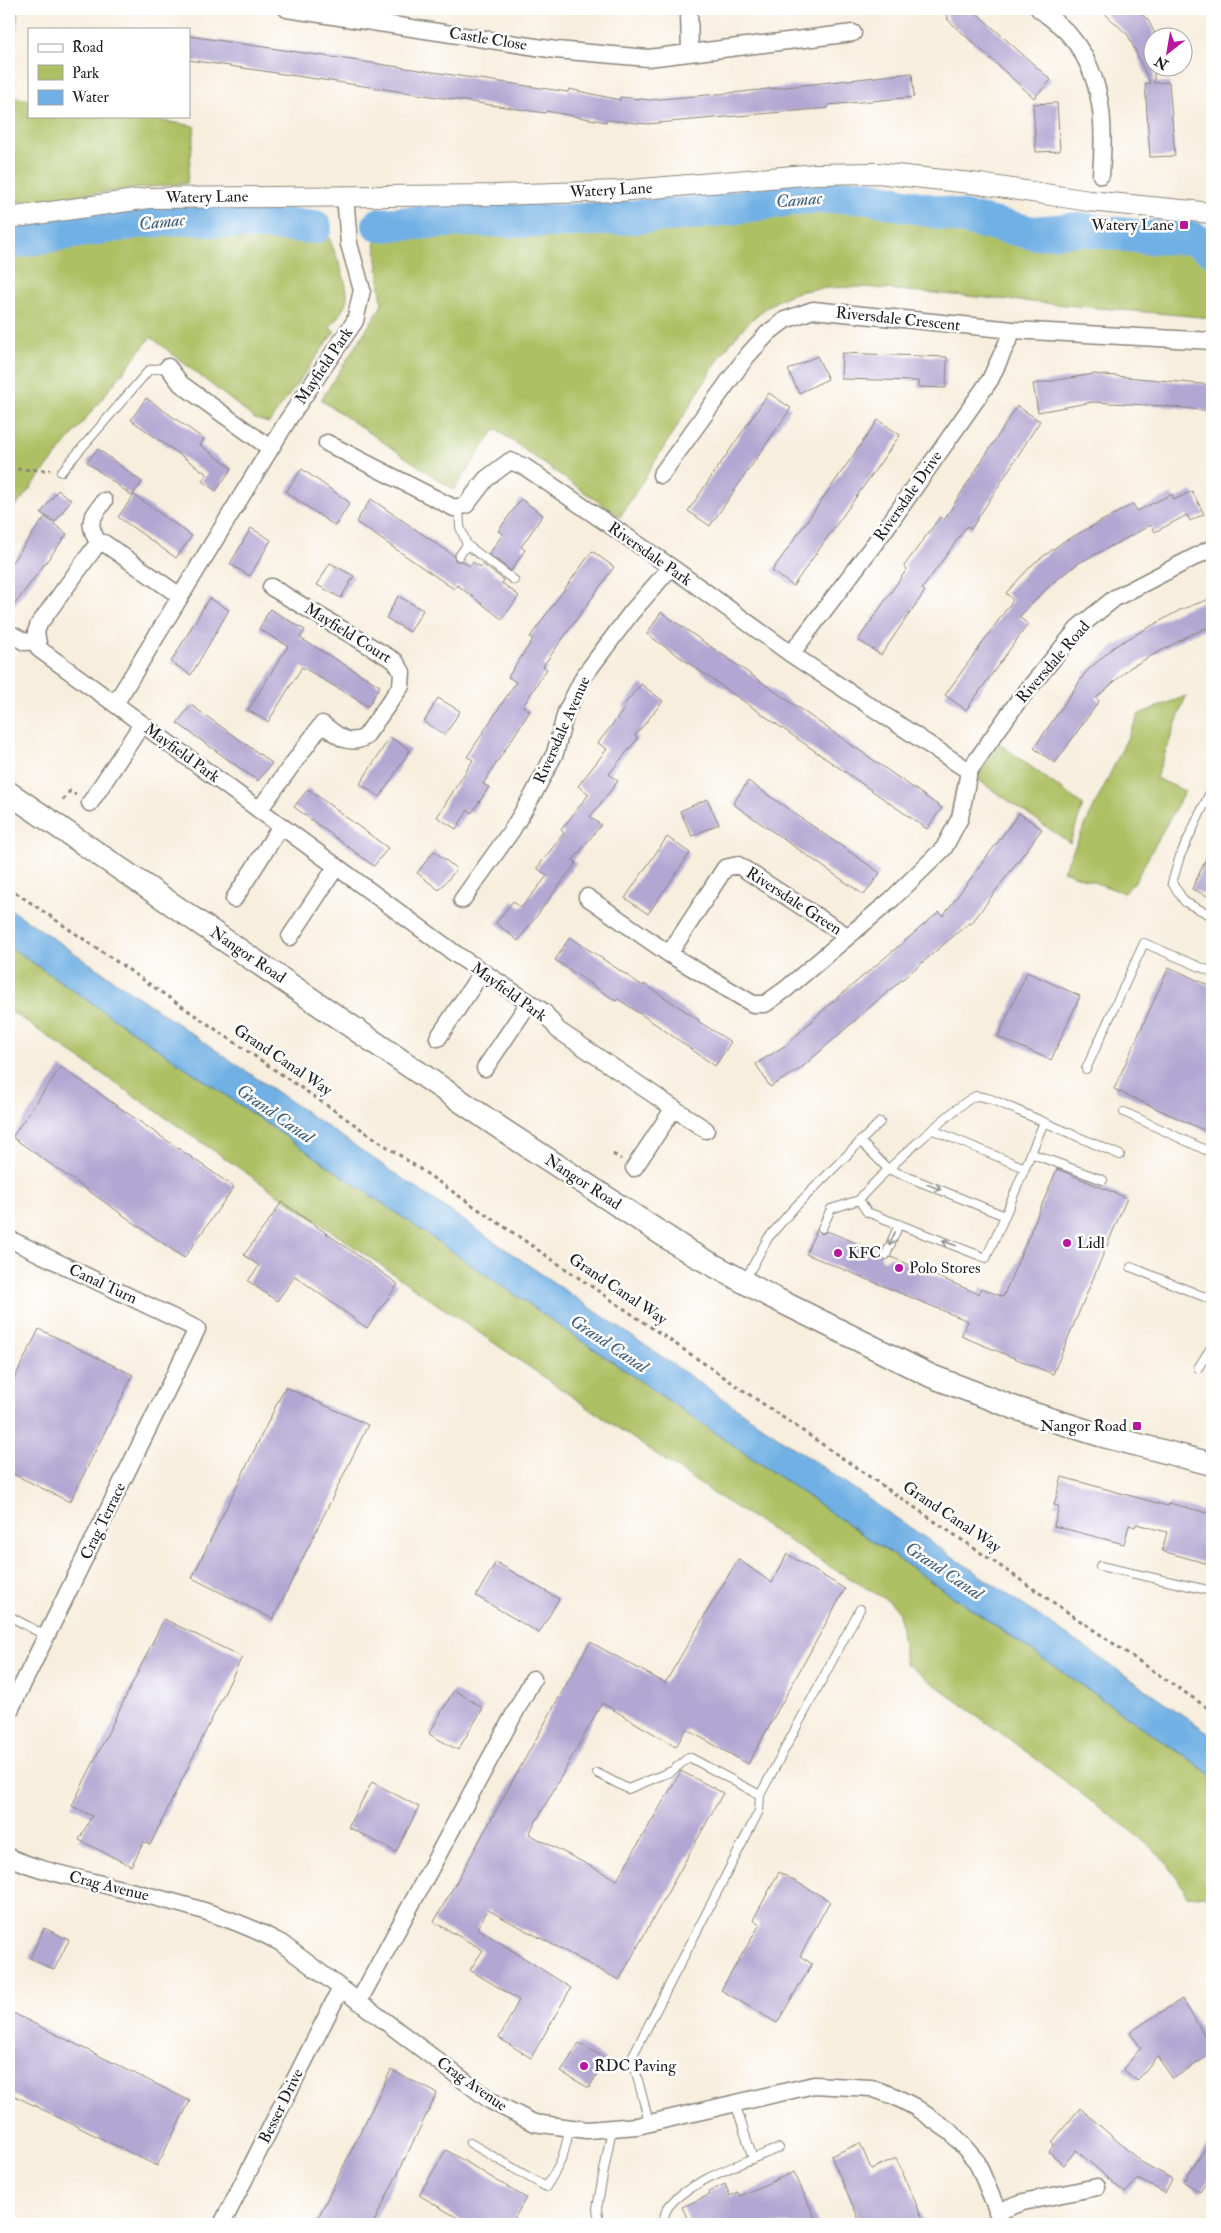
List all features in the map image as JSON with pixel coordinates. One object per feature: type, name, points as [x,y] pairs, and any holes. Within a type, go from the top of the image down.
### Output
[{"type":"main road","name":"Nangor Road","points":[[9,793],[503,1130],[691,1253],[744,1280],[770,1296],[931,1376],[1015,1408],[1081,1429],[1212,1464]]},
{"type":"street","name":"Castle Close","points":[[286,9],[556,50],[648,58],[853,32]]},
{"type":"street","points":[[689,9],[690,53]]},
{"type":"street","points":[[1039,9],[1071,36],[1089,63],[1100,96],[1103,131],[1101,175]]},
{"type":"street","name":"Watery Lane","points":[[9,218],[149,198],[345,204],[496,195],[619,191],[816,174],[877,173],[980,184],[1088,201],[1212,213]]},
{"type":"street","name":"Mayfield Park","points":[[345,204],[349,244],[362,290],[355,320],[270,448],[115,704],[482,972],[544,1012],[558,1030],[706,1130]]},
{"type":"street","name":"Riversdale Crescent","points":[[660,476],[747,356],[768,333],[785,320],[813,310],[1013,330],[1212,341]]},
{"type":"street","name":"Riversdale Drive","points":[[791,654],[884,531],[990,380],[1013,330]]},
{"type":"street","points":[[168,367],[181,384],[270,448]]},
{"type":"street","points":[[327,443],[420,492],[454,508],[459,507]]},
{"type":"street","name":"Riversdale Park","points":[[459,507],[466,506],[486,479],[510,461],[525,467],[791,654],[969,771]]},
{"type":"street","points":[[98,543],[90,528],[92,518],[104,501]]},
{"type":"street","points":[[98,543],[104,544],[180,596]]},
{"type":"street","points":[[98,543],[39,624],[36,641],[39,649],[45,655],[115,704]]},
{"type":"street","name":"Riversdale Road","points":[[969,771],[1016,704],[1080,626],[1115,598],[1212,548]]},
{"type":"street","name":"Riversdale Avenue","points":[[462,900],[512,830],[534,792],[555,753],[566,712],[584,676],[631,613],[671,568]]},
{"type":"street","name":"Mayfield Court","points":[[259,810],[322,724],[350,742],[357,742],[365,737],[401,686],[402,672],[395,661],[271,587]]},
{"type":"street","points":[[9,633],[25,642],[36,641]]},
{"type":"street","points":[[90,803],[142,724]]},
{"type":"street","name":"Riversdale Green","points":[[587,897],[668,954],[753,1004],[765,1004],[786,989],[891,900],[944,848],[960,818],[969,771]]},
{"type":"street","points":[[234,899],[281,826]]},
{"type":"street","name":"Riversdale Green","points":[[668,954],[725,868],[738,865],[847,936]]},
{"type":"street","points":[[290,937],[336,867]]},
{"type":"street","points":[[438,1038],[482,972]]},
{"type":"street","points":[[485,1068],[529,1003]]},
{"type":"street","points":[[634,1168],[674,1108]]},
{"type":"street","name":"Canal Turn","points":[[9,1240],[197,1329]]},
{"type":"street","name":"Crag Terrace","points":[[9,1712],[197,1329]]},
{"type":"street","points":[[359,2000],[533,1679]]},
{"type":"street","name":"Crag Avenue","points":[[9,1857],[38,1868],[210,1912],[258,1930],[281,1943],[340,1988],[359,2000],[491,2101],[534,2123],[587,2130],[612,2128],[649,2122],[814,2085],[871,2088],[894,2096],[915,2107],[952,2133],[977,2162],[1000,2218]]},
{"type":"street","name":"Besser Drive","points":[[222,2224],[340,1988]]},
{"type":"street","points":[[1000,2218],[1023,2202],[1097,2186]]},
{"type":"lane","points":[[61,472],[149,370],[168,367]]},
{"type":"lane","points":[[459,507],[460,527],[467,545],[514,580]]},
{"type":"lane","points":[[459,556],[467,545]]},
{"type":"lane","points":[[1212,788],[1180,856],[1172,883],[1185,902],[1212,916]]},
{"type":"lane","points":[[1086,1069],[1144,943],[1212,972]]},
{"type":"lane","points":[[822,1228],[831,1209],[859,1200],[868,1188],[888,1169],[965,1102],[976,1096],[991,1099],[1120,1155]]},
{"type":"lane","points":[[1124,1112],[1212,1153]]},
{"type":"lane","points":[[744,1280],[768,1238],[880,1122]]},
{"type":"lane","points":[[859,1200],[867,1212],[986,1258],[1044,1122]]},
{"type":"lane","points":[[933,1130],[1025,1168]]},
{"type":"lane","points":[[860,1142],[888,1169],[1004,1216]]},
{"type":"lane","points":[[1030,1152],[1102,1180]]},
{"type":"lane","points":[[886,1255],[899,1224]]},
{"type":"lane","points":[[1131,1267],[1212,1300]]},
{"type":"lane","points":[[1198,1368],[1212,1346]]},
{"type":"lane","points":[[1100,1566],[1212,1591]]},
{"type":"lane","points":[[649,2122],[632,2057],[759,1811],[760,1795],[860,1609]]},
{"type":"lane","points":[[9,1616],[46,1636]]},
{"type":"lane","points":[[596,1773],[628,1789],[672,1770],[689,1757],[760,1795]]},
{"type":"lane","points":[[735,2103],[753,2159]]},
{"type":"lane","points":[[470,2143],[546,2187],[559,2167],[566,2150],[569,2128]]},
{"type":"lane","points":[[599,2224],[597,2208],[612,2128]]},
{"type":"lane","points":[[662,2224],[666,2210],[676,2198],[694,2185],[779,2148]]},
{"type":"path","points":[[9,468],[46,468],[61,472]]},
{"type":"path","name":"Grand Canal Way","points":[[9,888],[1212,1711]]},
{"type":"green space","points":[[9,9],[18,9],[9,96]]},
{"type":"green space","points":[[9,96],[28,100],[28,118],[145,118],[195,126],[187,183],[9,203]]},
{"type":"green space","points":[[860,202],[975,228],[1033,237],[1081,235],[1142,244],[1190,243],[1212,239],[1212,318],[864,287],[824,288],[794,293],[768,307],[752,319],[726,349],[620,517],[495,429],[454,490],[321,400],[382,305],[374,232],[419,231],[466,225],[561,226],[694,219],[805,205]]},
{"type":"green space","points":[[190,224],[254,232],[328,235],[347,291],[345,305],[329,328],[335,331],[269,423],[255,419],[151,337],[9,515],[9,247]]},
{"type":"green space","points":[[1186,696],[1156,778],[1185,791],[1134,883],[1124,893],[1063,871],[1139,714]]},
{"type":"green space","points":[[1000,744],[1083,805],[1070,843],[975,778]]},
{"type":"green space","points":[[9,946],[1212,1775],[1212,1897],[1186,1895],[1179,1880],[1169,1867],[1146,1843],[1023,1749],[905,1663],[899,1613],[890,1602],[714,1494],[9,1010]]},
{"type":"water","name":"Grand Canal","points":[[9,908],[1212,1735],[1212,1775],[9,946]]},
{"type":"building","points":[[939,9],[972,9],[1051,80],[1034,98],[947,19],[949,18]]},
{"type":"building","points":[[1100,9],[1136,9],[1148,20],[1152,28],[1144,28],[1144,70],[1128,35]]},
{"type":"building","points":[[190,36],[568,92],[569,89],[620,100],[620,97],[650,100],[741,92],[912,73],[914,97],[828,105],[828,108],[647,124],[606,120],[606,122],[546,111],[545,113],[190,60]]},
{"type":"building","points":[[1148,78],[1154,78],[1154,83],[1169,82],[1175,156],[1150,157],[1145,84],[1150,83]]},
{"type":"building","points":[[1057,103],[1060,151],[1036,152],[1033,104]]},
{"type":"building","points":[[842,353],[947,357],[946,388],[918,387],[918,381],[841,379]]},
{"type":"building","points":[[817,356],[828,379],[799,393],[788,370]]},
{"type":"building","points":[[1094,374],[1212,385],[1212,411],[1093,402],[1038,412],[1033,384]]},
{"type":"building","points":[[769,393],[791,408],[710,526],[688,511]]},
{"type":"building","points":[[146,398],[204,439],[200,445],[232,468],[216,491],[202,481],[207,474],[131,420]]},
{"type":"building","points":[[1017,406],[1040,421],[971,529],[967,526],[922,589],[925,591],[881,655],[858,640],[907,569],[904,566],[940,517],[944,520]]},
{"type":"building","points":[[878,420],[900,435],[793,586],[772,571]]},
{"type":"building","points":[[98,449],[142,482],[132,496],[87,462]]},
{"type":"building","points":[[302,469],[350,503],[335,526],[286,492]]},
{"type":"building","points":[[58,490],[71,500],[55,522],[41,513]]},
{"type":"building","points":[[1192,491],[1204,514],[1190,521],[1187,515],[1155,532],[1151,525],[1077,564],[1051,584],[1019,617],[1028,624],[966,710],[945,695],[1013,600],[1006,593],[1033,564],[1063,542],[1133,504],[1137,511],[1172,494],[1174,500]]},
{"type":"building","points":[[134,495],[192,536],[176,558],[118,517]]},
{"type":"building","points":[[371,499],[453,555],[456,561],[462,561],[470,566],[473,562],[480,567],[482,564],[504,580],[502,583],[519,596],[502,619],[457,585],[454,589],[356,522]]},
{"type":"building","points":[[521,499],[543,515],[521,547],[525,550],[511,571],[489,554],[503,534],[498,531]]},
{"type":"building","points":[[45,517],[67,534],[9,612],[9,566]]},
{"type":"building","points":[[251,528],[271,540],[250,576],[230,564]]},
{"type":"building","points":[[592,551],[614,567],[543,666],[547,669],[523,706],[530,711],[483,784],[489,787],[472,813],[468,810],[456,829],[437,817],[473,760],[467,757],[516,682],[508,677],[533,639],[530,637]]},
{"type":"building","points":[[330,563],[354,576],[341,598],[317,585]]},
{"type":"building","points":[[398,596],[423,610],[410,632],[386,618]]},
{"type":"building","points":[[209,598],[229,610],[191,675],[171,662]]},
{"type":"building","points":[[1212,598],[1212,626],[1192,634],[1131,667],[1096,698],[1099,701],[1055,763],[1034,748],[1086,672],[1115,646],[1180,610]]},
{"type":"building","points":[[270,609],[305,630],[300,638],[380,686],[368,706],[302,667],[268,722],[248,710],[288,646],[259,629]]},
{"type":"building","points":[[661,612],[942,808],[927,829],[647,634]]},
{"type":"building","points":[[641,684],[663,701],[635,736],[638,738],[609,774],[618,781],[590,817],[601,825],[573,860],[576,863],[518,941],[496,923],[513,901],[521,908],[547,876],[537,868],[564,833],[561,830],[589,794],[578,786],[607,749],[598,743],[625,708],[623,706]]},
{"type":"building","points":[[438,698],[460,711],[445,735],[424,722]]},
{"type":"building","points":[[191,705],[272,763],[258,781],[177,723]]},
{"type":"building","points":[[390,737],[410,750],[380,797],[360,784]]},
{"type":"building","points":[[748,781],[880,873],[864,895],[733,804]]},
{"type":"building","points":[[308,789],[388,848],[374,866],[294,807]]},
{"type":"building","points":[[707,799],[719,824],[692,836],[680,811]]},
{"type":"building","points":[[1019,813],[1042,829],[971,924],[969,923],[878,1000],[800,1069],[770,1087],[756,1064],[786,1045],[830,1004],[939,912],[943,916]]},
{"type":"building","points":[[667,837],[690,853],[648,914],[625,898]]},
{"type":"building","points":[[1212,845],[1212,898],[1192,889]]},
{"type":"building","points":[[434,851],[457,869],[439,890],[417,873]]},
{"type":"building","points":[[570,937],[731,1042],[715,1066],[618,999],[616,1001],[555,960]]},
{"type":"building","points":[[1169,967],[1212,987],[1212,1134],[1114,1089]]},
{"type":"building","points":[[1027,972],[1080,996],[1051,1060],[998,1037]]},
{"type":"building","points":[[61,1067],[234,1187],[184,1258],[12,1137]]},
{"type":"building","name":"Lidl","points":[[1057,1169],[1127,1198],[1053,1374],[961,1336],[968,1321],[806,1254],[817,1229],[822,1234],[827,1231],[881,1253],[881,1258],[884,1260],[891,1257],[979,1294],[981,1288],[1003,1297]]},
{"type":"building","points":[[282,1202],[398,1284],[367,1328],[295,1276],[277,1301],[248,1281],[259,1266],[244,1255]]},
{"type":"building","points":[[39,1329],[133,1375],[70,1502],[9,1472],[9,1389]]},
{"type":"building","points":[[285,1387],[368,1425],[273,1619],[192,1578]]},
{"type":"building","points":[[1062,1477],[1168,1506],[1169,1503],[1212,1514],[1212,1565],[1162,1551],[1167,1532],[1136,1524],[1135,1527],[1129,1525],[1124,1544],[1054,1526],[1059,1506],[1054,1505]]},
{"type":"building","points":[[787,1554],[845,1589],[748,1764],[686,1729],[676,1747],[602,1703],[529,1834],[617,1880],[681,1771],[723,1793],[619,1980],[488,1910],[477,1928],[571,1988],[531,2058],[499,2038],[519,2000],[470,1970],[483,1950],[434,1922],[590,1642],[665,1683],[738,1559],[772,1583]]},
{"type":"building","points":[[496,1562],[559,1599],[539,1633],[476,1596]]},
{"type":"building","points":[[164,1619],[242,1657],[150,1845],[144,1842],[131,1866],[79,1840],[92,1816],[72,1806]]},
{"type":"building","points":[[454,1690],[483,1708],[458,1750],[429,1734]]},
{"type":"building","points":[[372,1782],[419,1807],[396,1852],[348,1827]]},
{"type":"building","points":[[779,1872],[830,1901],[800,1956],[812,1964],[777,2023],[721,1990],[760,1924],[753,1920]]},
{"type":"building","points":[[44,1928],[69,1940],[54,1970],[30,1958]]},
{"type":"building","points":[[1182,1999],[1212,2047],[1212,2053],[1173,2079],[1157,2056],[1137,2081],[1123,2069],[1141,2048],[1130,2032]]},
{"type":"building","points":[[9,2011],[190,2101],[157,2166],[9,2093]]},
{"type":"building","name":"RDC Paving","points":[[579,2043],[606,2059],[589,2088],[561,2072]]},
{"type":"building","points":[[391,2070],[437,2093],[373,2224],[315,2224]]},
{"type":"building","points":[[1080,2108],[1141,2162],[1172,2179],[1165,2193],[1138,2179],[1125,2193],[1076,2150],[1064,2165],[1049,2152],[1054,2145],[1052,2142]]},
{"type":"building","points":[[1212,2137],[1212,2174],[1200,2192],[1184,2182]]},
{"type":"building","points":[[860,2143],[871,2169],[896,2158],[925,2224],[861,2224],[831,2156]]},
{"type":"building","points":[[446,2150],[526,2198],[511,2224],[468,2224],[419,2195]]},
{"type":"building","points":[[794,2172],[818,2224],[690,2224],[682,2207],[709,2195],[708,2192],[725,2184],[730,2196],[738,2192],[739,2196]]},
{"type":"waterway","name":"Camac","points":[[379,225],[465,220],[562,221],[631,217],[695,213],[806,197],[864,196],[1034,233],[1079,229],[1143,237],[1192,238],[1212,249]]},
{"type":"waterway","name":"Camac","points":[[9,242],[144,221],[186,218],[315,227]]},
{"type":"place","name":"Watery Lane","points":[[1184,225]]},
{"type":"place","name":"Lidl","points":[[1067,1243]]},
{"type":"place","name":"KFC","points":[[838,1253]]},
{"type":"place","name":"Polo Stores","points":[[899,1268]]},
{"type":"place","name":"Nangor Road","points":[[1137,1426]]},
{"type":"place","name":"RDC Paving","points":[[584,2066]]}]
